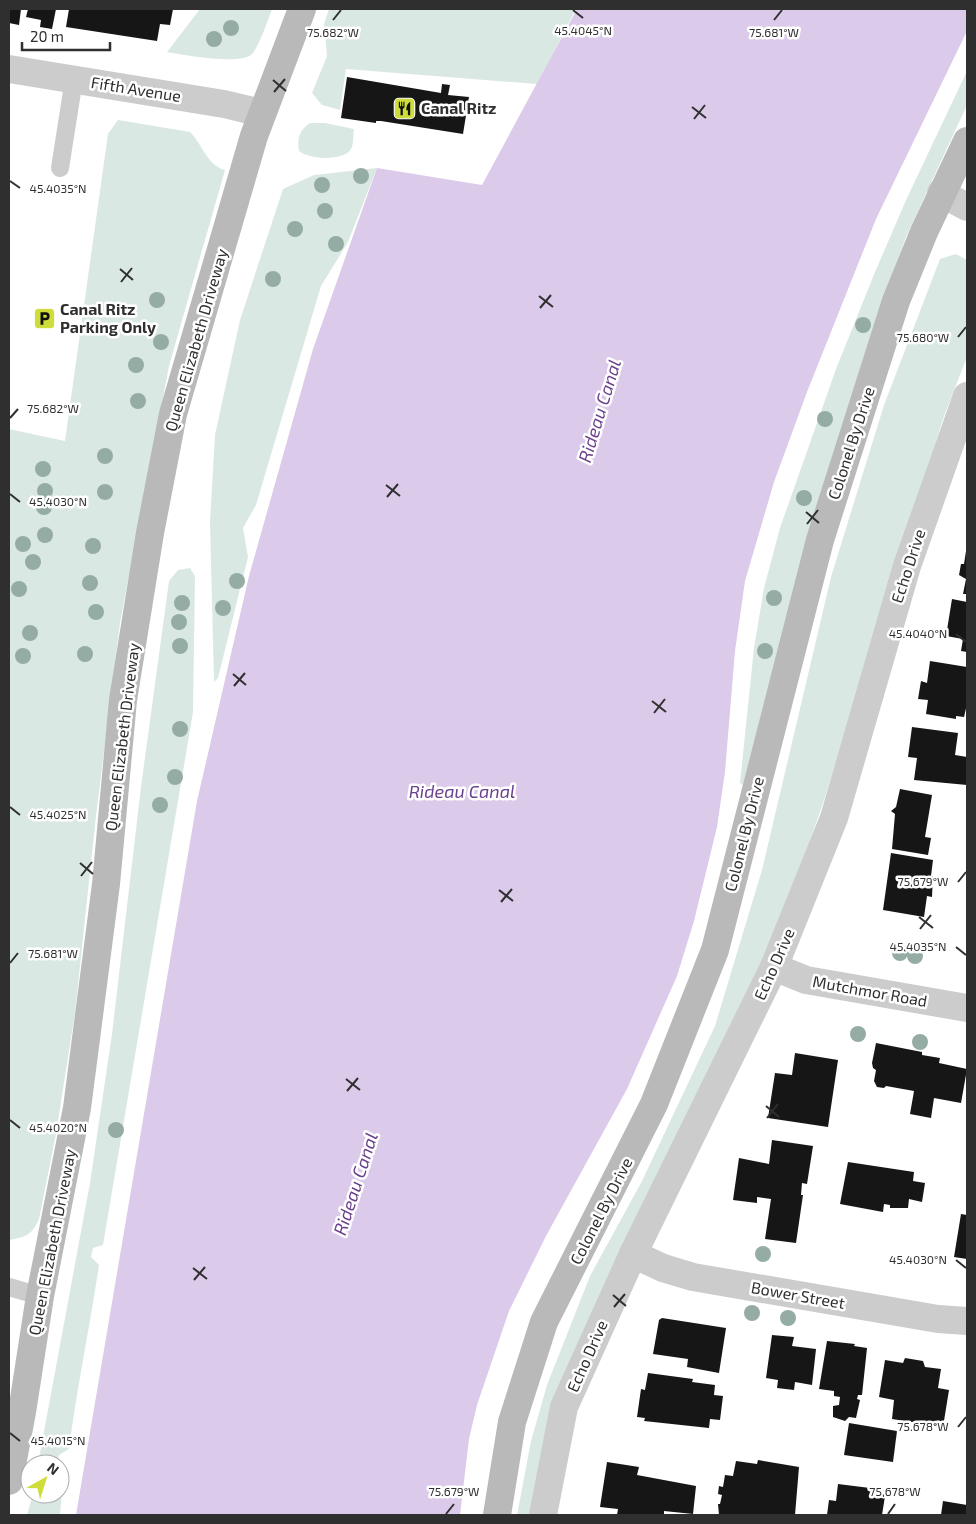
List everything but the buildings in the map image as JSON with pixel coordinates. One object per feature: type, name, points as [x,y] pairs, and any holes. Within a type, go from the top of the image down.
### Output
[{"type":"main road","name":"Queen Elizabeth Driveway","points":[[9,1481],[40,1296],[77,1108],[106,884],[123,700],[150,533],[173,414],[262,113],[302,9]]},
{"type":"main road","name":"Colonel By Drive","points":[[497,1515],[512,1422],[544,1322],[654,1104],[715,950],[820,540],[896,301],[942,193],[967,141]]},
{"type":"street","name":"Fifth Avenue","points":[[9,68],[224,104],[262,113]]},
{"type":"street","points":[[942,193],[967,207]]},
{"type":"street","name":"Echo Drive","points":[[543,1515],[564,1407],[634,1254],[774,967],[834,818],[907,566],[967,396]]},
{"type":"street","name":"Mutchmor Road","points":[[774,967],[806,980],[967,1008]]},
{"type":"street","name":"Bower Street","points":[[634,1254],[664,1268],[693,1277],[938,1319],[967,1321]]},
{"type":"lane","points":[[60,168],[74,80]]},
{"type":"lane","points":[[9,1287],[40,1296]]},
{"type":"shaded area","points":[[200,9],[272,9],[257,46],[251,55],[244,58],[210,58],[167,52]]},
{"type":"shaded area","points":[[329,9],[576,9],[537,84],[346,69],[340,110],[322,105],[312,93],[327,56],[324,24]]},
{"type":"shaded area","points":[[967,71],[967,105],[906,237],[883,300],[770,680],[743,785],[740,783],[754,648],[764,588],[780,528],[836,369],[875,272],[907,198]]},
{"type":"shaded area","points":[[118,120],[190,132],[209,159],[225,170],[169,366],[120,623],[96,816],[75,1013],[56,1134],[39,1219],[31,1232],[20,1238],[9,1240],[9,429],[65,441],[108,134]]},
{"type":"shaded area","points":[[310,123],[325,123],[354,129],[351,149],[341,156],[326,158],[311,156],[299,151],[300,135],[303,129]]},
{"type":"shaded area","points":[[377,168],[348,242],[321,286],[256,505],[243,528],[248,557],[218,678],[214,682],[210,522],[215,435],[240,320],[283,189],[314,175]]},
{"type":"shaded area","points":[[956,254],[967,260],[967,357],[943,419],[824,800],[788,905],[532,1515],[517,1515],[531,1441],[547,1385],[590,1276],[642,1181],[715,1026],[762,870],[831,577],[884,405],[940,259]]},
{"type":"shaded area","points":[[190,568],[195,576],[193,712],[103,1245],[93,1248],[91,1257],[99,1265],[69,1449],[61,1454],[40,1454],[90,1183],[112,1034],[141,787],[169,581],[178,570]]},
{"type":"shaded area","points":[[30,1504],[61,1504],[60,1515],[27,1515]]},
{"type":"water","name":"Rideau Canal","points":[[577,9],[967,9],[967,31],[876,219],[807,392],[774,482],[745,581],[735,651],[725,772],[717,827],[694,921],[677,976],[627,1089],[546,1236],[509,1311],[477,1405],[469,1439],[460,1515],[76,1515],[197,801],[249,576],[313,349],[377,168],[482,185]]},
{"type":"place","name":"Canal Ritz","points":[[405,108]]},
{"type":"place","name":"Canal Ritz Parking Only","points":[[44,318]]}]
